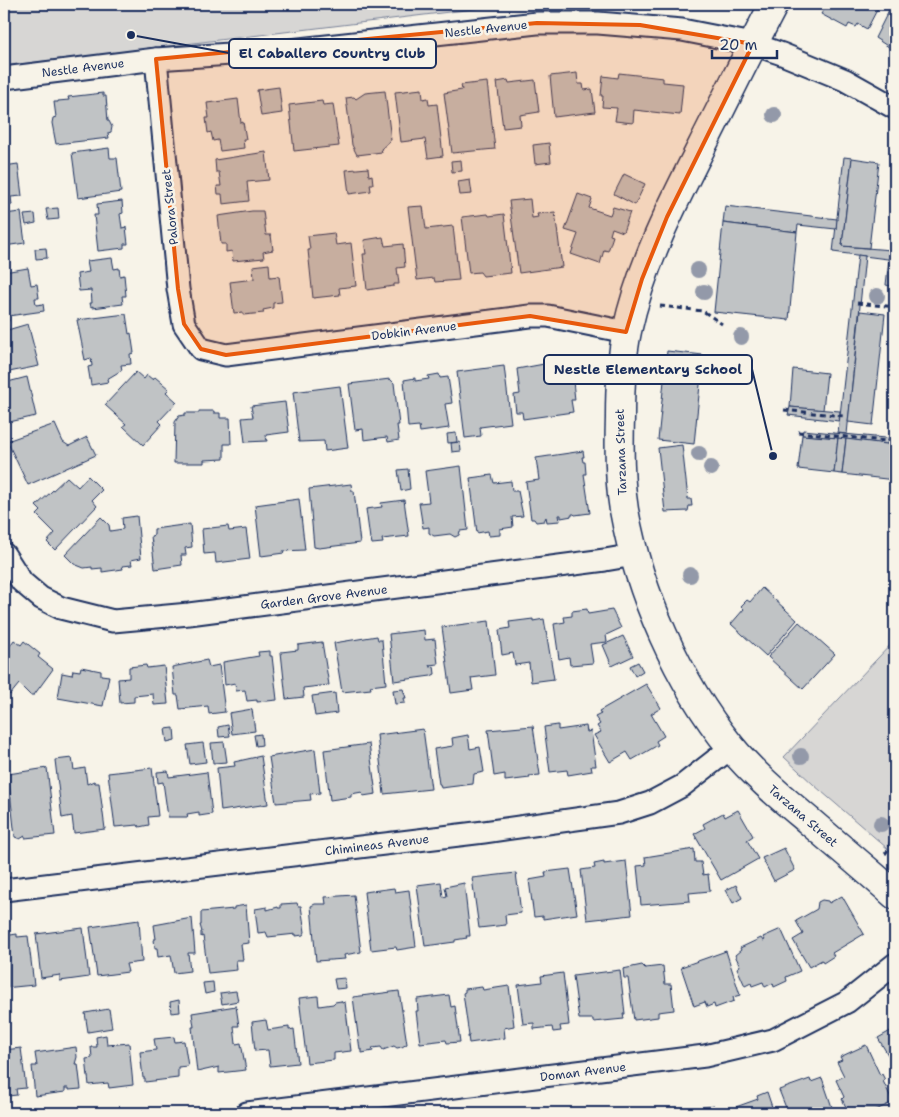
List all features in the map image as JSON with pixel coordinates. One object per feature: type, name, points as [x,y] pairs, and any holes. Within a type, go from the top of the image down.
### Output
[{"type":"street","name":"Tarzana Street","points":[[774,4],[666,217],[642,279],[626,332],[620,392],[619,456],[624,508],[634,555],[648,598],[671,650],[696,696],[732,747],[775,792],[895,895]]},
{"type":"street","name":"Nestle Avenue","points":[[4,78],[156,59],[290,50],[537,23],[598,23],[682,30],[753,44],[845,80],[895,108]]},
{"type":"street","name":"Palora Street","points":[[156,59],[178,289],[184,324],[201,349]]},
{"type":"street","name":"Dobkin Avenue","points":[[201,349],[226,355],[530,316],[548,316],[626,332]]},
{"type":"street","name":"Garden Grove Avenue","points":[[4,554],[22,582],[40,598],[61,608],[113,621],[188,614],[634,555]]},
{"type":"street","name":"Chimineas Avenue","points":[[4,890],[474,833],[619,813],[650,803],[682,786],[732,747]]},
{"type":"street","name":"Doman Avenue","points":[[247,1113],[705,1056],[773,1040],[847,1002],[895,964]]},
{"type":"path","points":[[857,303],[895,308]]},
{"type":"path","points":[[660,306],[703,312],[722,324]]},
{"type":"path","points":[[784,410],[844,416]]},
{"type":"path","points":[[798,432],[895,442]]},
{"type":"path","points":[[885,855],[889,850],[895,819]]},
{"type":"highlighted area","points":[[537,23],[640,25],[753,44],[667,217],[642,279],[626,332],[530,316],[226,355],[201,349],[184,324],[178,289],[156,59]]},
{"type":"shaded area","points":[[4,4],[515,4],[4,66]]},
{"type":"shaded area","points":[[895,640],[895,855],[784,757]]},
{"type":"building","points":[[827,4],[875,4],[879,6],[867,29],[858,24],[856,27],[849,24],[847,28],[821,14]]},
{"type":"building","points":[[892,4],[895,4],[895,51],[875,38]]},
{"type":"building","points":[[577,73],[578,84],[583,84],[584,90],[592,89],[595,112],[554,117],[550,76]]},
{"type":"building","points":[[619,73],[663,78],[663,82],[683,84],[680,115],[634,110],[633,123],[615,121],[617,108],[602,107],[603,96],[601,96],[603,76],[618,78]]},
{"type":"building","points":[[508,80],[509,83],[535,80],[539,112],[520,115],[521,126],[503,128],[497,82]]},
{"type":"building","points":[[487,82],[495,149],[452,153],[444,93],[462,90],[461,85]]},
{"type":"building","points":[[279,87],[282,113],[261,116],[257,90]]},
{"type":"building","points":[[422,89],[423,99],[428,98],[429,105],[437,104],[443,156],[428,158],[425,139],[401,142],[395,92]]},
{"type":"building","points":[[385,91],[391,140],[381,149],[382,152],[357,155],[352,145],[346,98],[354,97],[356,99],[365,93]]},
{"type":"building","points":[[103,93],[103,96],[106,96],[108,121],[112,127],[111,132],[108,133],[109,138],[56,144],[52,123],[53,118],[56,117],[54,102],[69,100],[68,97]]},
{"type":"building","points":[[238,99],[241,123],[243,122],[246,139],[243,139],[244,148],[220,151],[218,140],[213,141],[211,132],[208,133],[207,103]]},
{"type":"building","points":[[322,101],[323,105],[333,104],[339,146],[294,151],[289,105]]},
{"type":"building","points":[[4,118],[7,143],[4,144]]},
{"type":"building","points":[[549,143],[551,162],[535,164],[533,145]]},
{"type":"building","points":[[109,148],[110,158],[117,158],[121,192],[78,198],[72,153]]},
{"type":"building","points":[[266,152],[269,180],[247,182],[249,201],[223,204],[222,194],[218,194],[217,186],[221,186],[219,172],[216,172],[215,160]]},
{"type":"building","points":[[844,157],[852,158],[842,246],[891,250],[891,245],[895,245],[895,260],[833,252]]},
{"type":"building","points":[[852,158],[879,162],[869,248],[842,246]]},
{"type":"building","points":[[461,160],[462,171],[452,172],[451,161]]},
{"type":"building","points":[[18,164],[22,196],[11,197],[12,205],[4,206],[4,166]]},
{"type":"building","points":[[368,168],[369,176],[372,175],[373,184],[370,184],[371,191],[349,194],[346,170]]},
{"type":"building","points":[[624,174],[645,184],[635,205],[614,194]]},
{"type":"building","points":[[470,180],[472,194],[460,195],[458,182]]},
{"type":"building","points":[[578,194],[592,199],[589,208],[610,215],[613,207],[630,212],[623,232],[612,228],[610,235],[613,236],[608,251],[604,250],[600,264],[571,254],[578,234],[565,230]]},
{"type":"building","points":[[530,199],[532,218],[538,217],[537,214],[555,212],[562,267],[519,273],[509,201]]},
{"type":"building","points":[[122,201],[123,213],[120,214],[122,228],[126,227],[128,244],[124,244],[124,248],[98,251],[94,215],[98,215],[97,204]]},
{"type":"building","points":[[423,206],[426,229],[453,226],[459,280],[435,282],[434,278],[417,280],[408,207]]},
{"type":"building","points":[[725,206],[837,219],[836,229],[798,225],[797,232],[723,223]]},
{"type":"building","points":[[58,208],[59,219],[48,220],[46,209]]},
{"type":"building","points":[[263,211],[266,235],[271,235],[273,250],[263,252],[264,258],[233,261],[232,251],[226,252],[226,244],[221,244],[218,216]]},
{"type":"building","points":[[21,212],[25,243],[4,246],[4,214]]},
{"type":"building","points":[[35,214],[36,223],[26,225],[24,215]]},
{"type":"building","points":[[488,214],[489,216],[504,214],[511,273],[483,276],[480,272],[469,273],[462,217]]},
{"type":"building","points":[[723,223],[797,232],[789,320],[714,312]]},
{"type":"building","points":[[334,233],[336,245],[351,243],[356,286],[339,288],[340,295],[313,298],[308,236]]},
{"type":"building","points":[[383,237],[385,246],[403,244],[405,267],[397,268],[399,284],[367,290],[363,254],[366,254],[364,240]]},
{"type":"building","points":[[46,248],[47,258],[36,259],[35,249]]},
{"type":"building","points":[[858,255],[865,256],[847,434],[838,433]]},
{"type":"building","points":[[112,258],[114,269],[119,268],[120,276],[124,275],[126,296],[122,296],[123,304],[93,308],[90,303],[92,303],[91,290],[79,291],[77,274],[89,272],[87,261]]},
{"type":"building","points":[[889,259],[895,260],[895,287],[886,285]]},
{"type":"building","points":[[269,264],[270,277],[279,276],[282,302],[273,303],[273,308],[263,310],[264,313],[243,315],[243,312],[234,313],[230,282],[254,279],[253,266]]},
{"type":"building","points":[[28,268],[31,285],[37,284],[39,298],[35,298],[36,305],[43,304],[44,311],[8,316],[9,321],[4,322],[4,272]]},
{"type":"building","points":[[860,311],[885,314],[873,425],[848,422]]},
{"type":"building","points":[[126,314],[134,353],[130,354],[131,364],[121,365],[122,370],[107,379],[108,382],[91,385],[88,367],[92,366],[91,358],[85,360],[77,320]]},
{"type":"building","points":[[28,324],[39,366],[4,373],[4,331]]},
{"type":"building","points":[[667,351],[703,355],[694,444],[658,440]]},
{"type":"building","points":[[544,364],[544,366],[552,365],[553,372],[566,370],[567,373],[572,372],[575,400],[571,400],[573,412],[523,419],[522,412],[516,412],[514,395],[520,394],[517,369]]},
{"type":"building","points":[[504,366],[511,423],[480,427],[481,436],[465,438],[457,372]]},
{"type":"building","points":[[793,369],[827,373],[823,410],[790,407]]},
{"type":"building","points":[[136,372],[144,379],[147,375],[153,380],[155,377],[169,389],[166,392],[177,402],[159,421],[162,424],[143,445],[123,426],[126,424],[105,405]]},
{"type":"building","points":[[439,374],[440,378],[448,377],[452,403],[445,404],[449,428],[420,432],[419,426],[408,427],[404,380],[415,378],[415,381],[429,379],[428,376]]},
{"type":"building","points":[[27,377],[36,416],[5,423],[4,383]]},
{"type":"building","points":[[390,379],[394,383],[399,440],[388,442],[387,437],[364,440],[363,429],[355,430],[349,384]]},
{"type":"building","points":[[340,386],[348,448],[325,451],[324,441],[299,442],[293,392]]},
{"type":"building","points":[[285,402],[289,432],[266,435],[267,441],[245,442],[242,418],[253,417],[251,406]]},
{"type":"building","points":[[790,407],[840,411],[839,421],[788,415]]},
{"type":"building","points":[[199,411],[214,411],[214,413],[220,413],[220,418],[230,418],[231,444],[224,444],[224,459],[204,460],[204,463],[174,463],[175,422],[179,416],[185,415],[185,413],[199,413]]},
{"type":"building","points":[[55,424],[63,442],[69,446],[87,437],[96,455],[28,485],[7,441]]},
{"type":"building","points":[[803,430],[895,439],[895,445],[802,435]]},
{"type":"building","points":[[456,433],[457,442],[448,443],[447,434]]},
{"type":"building","points":[[802,435],[838,438],[834,473],[798,469]]},
{"type":"building","points":[[838,438],[846,439],[842,474],[834,473]]},
{"type":"building","points":[[846,439],[895,445],[895,480],[842,474]]},
{"type":"building","points":[[460,442],[461,451],[452,452],[451,443]]},
{"type":"building","points":[[682,445],[688,499],[691,499],[692,506],[689,506],[688,511],[665,512],[658,448]]},
{"type":"building","points":[[583,451],[584,457],[582,457],[583,462],[585,462],[586,474],[584,474],[590,513],[572,514],[572,516],[561,518],[561,515],[559,515],[560,521],[547,522],[546,517],[544,521],[536,522],[534,519],[531,519],[526,482],[539,480],[536,458]]},
{"type":"building","points":[[461,466],[468,530],[460,531],[459,535],[455,537],[450,534],[434,536],[429,533],[429,527],[423,528],[419,503],[429,502],[425,471]]},
{"type":"building","points":[[408,469],[410,489],[401,491],[398,470]]},
{"type":"building","points":[[492,475],[494,483],[511,481],[512,491],[518,491],[523,516],[512,517],[513,527],[500,529],[500,535],[489,536],[488,531],[477,533],[470,478]]},
{"type":"building","points":[[88,476],[102,490],[92,500],[97,506],[55,550],[47,542],[55,533],[37,515],[41,511],[36,506],[67,477],[78,487]]},
{"type":"building","points":[[351,484],[352,491],[354,491],[360,543],[314,547],[309,489]]},
{"type":"building","points":[[299,499],[305,550],[283,551],[284,553],[261,556],[255,505]]},
{"type":"building","points":[[404,500],[409,536],[382,539],[383,543],[372,544],[366,509],[382,507],[381,503]]},
{"type":"building","points":[[137,516],[141,558],[131,560],[132,565],[122,566],[123,569],[102,572],[102,568],[84,568],[74,564],[65,555],[101,517],[109,525],[110,531],[123,529],[122,518]]},
{"type":"building","points":[[190,524],[192,547],[185,548],[186,555],[181,555],[182,565],[155,569],[151,536],[154,535],[154,529]]},
{"type":"building","points":[[228,526],[229,531],[246,529],[250,559],[216,563],[215,553],[204,554],[202,529]]},
{"type":"building","points":[[762,588],[797,620],[766,656],[731,624],[744,609],[741,606],[747,600],[750,602]]},
{"type":"building","points":[[587,609],[588,614],[612,610],[621,628],[606,635],[607,642],[590,644],[593,663],[570,665],[569,657],[559,659],[554,624],[565,622],[564,617],[572,616],[572,611]]},
{"type":"building","points":[[533,619],[533,621],[544,619],[554,679],[531,682],[529,663],[515,665],[513,653],[502,655],[499,630],[510,628],[509,622]]},
{"type":"building","points":[[489,621],[495,675],[471,678],[473,690],[451,693],[442,627]]},
{"type":"building","points":[[799,622],[835,654],[803,689],[768,657]]},
{"type":"building","points":[[424,630],[425,640],[435,639],[438,664],[429,665],[430,667],[434,666],[435,674],[394,681],[389,634]]},
{"type":"building","points":[[377,636],[378,640],[382,640],[386,684],[370,686],[371,689],[342,692],[334,643]]},
{"type":"building","points":[[623,636],[633,656],[612,666],[603,645]]},
{"type":"building","points":[[14,640],[21,645],[24,641],[40,654],[38,657],[53,669],[34,695],[30,695],[19,684],[10,695],[4,690],[4,654]]},
{"type":"building","points":[[322,642],[329,685],[303,688],[304,697],[286,699],[281,652],[298,650],[298,645]]},
{"type":"building","points":[[270,651],[277,700],[247,701],[245,690],[236,691],[235,683],[225,685],[223,662],[259,656],[258,652]]},
{"type":"building","points":[[207,660],[209,667],[219,665],[225,712],[209,714],[208,706],[180,709],[178,695],[175,695],[172,667]]},
{"type":"building","points":[[638,662],[643,671],[635,676],[630,666]]},
{"type":"building","points":[[146,665],[147,668],[164,666],[168,704],[154,705],[153,694],[134,696],[134,702],[120,703],[118,679],[129,678],[129,667]]},
{"type":"building","points":[[81,667],[101,671],[101,675],[109,676],[103,706],[58,698],[62,673],[72,675],[73,670],[80,671]]},
{"type":"building","points":[[646,684],[661,708],[651,714],[664,736],[656,741],[658,745],[632,760],[627,752],[610,762],[594,735],[601,732],[597,726],[600,724],[595,717],[601,714],[599,711]]},
{"type":"building","points":[[403,689],[406,698],[404,698],[405,703],[395,704],[393,690]]},
{"type":"building","points":[[335,693],[337,713],[315,716],[312,696]]},
{"type":"building","points":[[252,709],[255,731],[232,734],[229,713]]},
{"type":"building","points":[[228,725],[230,736],[219,737],[218,727]]},
{"type":"building","points":[[558,725],[558,730],[586,726],[587,732],[591,731],[596,766],[591,766],[592,771],[568,775],[567,770],[550,772],[544,727]]},
{"type":"building","points":[[533,726],[540,775],[505,781],[505,774],[494,776],[488,730]]},
{"type":"building","points":[[174,728],[175,740],[167,742],[165,729]]},
{"type":"building","points":[[423,729],[431,789],[384,794],[377,735]]},
{"type":"building","points":[[261,734],[262,745],[256,746],[254,735]]},
{"type":"building","points":[[468,735],[470,749],[480,747],[484,772],[474,774],[473,784],[441,788],[434,749],[453,746],[452,738]]},
{"type":"building","points":[[224,742],[227,762],[213,763],[211,743]]},
{"type":"building","points":[[203,743],[206,762],[190,764],[187,745]]},
{"type":"building","points":[[369,744],[376,794],[363,796],[362,792],[351,794],[351,797],[330,800],[324,750]]},
{"type":"building","points":[[315,749],[320,793],[310,794],[311,800],[276,803],[269,757]]},
{"type":"building","points":[[261,756],[268,804],[221,811],[217,768],[235,766],[234,762]]},
{"type":"building","points":[[72,758],[74,770],[85,768],[87,784],[94,781],[99,783],[105,829],[74,833],[72,816],[62,818],[55,760]]},
{"type":"building","points":[[47,768],[55,835],[25,838],[25,836],[20,839],[15,837],[8,774]]},
{"type":"building","points":[[152,768],[158,816],[148,817],[149,825],[115,827],[108,773]]},
{"type":"building","points":[[168,771],[169,777],[207,772],[212,814],[199,816],[199,812],[187,814],[188,817],[168,817],[163,782],[158,783],[157,772]]},
{"type":"building","points":[[738,810],[753,836],[747,840],[758,859],[721,880],[694,834],[705,828],[703,824],[723,813],[725,817]]},
{"type":"building","points":[[4,828],[7,845],[4,845]]},
{"type":"building","points":[[784,848],[795,870],[774,881],[762,858]]},
{"type":"building","points":[[694,849],[695,862],[701,862],[703,875],[708,874],[710,891],[689,893],[690,901],[641,905],[637,866],[646,865],[645,857]]},
{"type":"building","points":[[626,861],[632,915],[587,920],[581,870],[595,868],[594,864],[604,862],[604,864]]},
{"type":"building","points":[[570,869],[577,914],[543,919],[543,916],[534,917],[529,880],[546,877],[545,872]]},
{"type":"building","points":[[516,873],[521,913],[505,915],[506,925],[479,928],[472,878]]},
{"type":"building","points":[[441,882],[443,897],[447,896],[445,887],[464,883],[470,936],[455,940],[455,942],[425,946],[417,885]]},
{"type":"building","points":[[736,885],[742,898],[733,903],[726,890]]},
{"type":"building","points":[[394,888],[395,892],[409,890],[416,947],[397,950],[396,947],[371,950],[364,892]]},
{"type":"building","points":[[354,895],[361,952],[344,955],[345,959],[316,961],[311,906],[326,904],[325,897]]},
{"type":"building","points":[[842,896],[864,934],[832,953],[834,956],[823,963],[822,960],[809,967],[793,940],[803,934],[796,921],[817,909],[818,902],[822,900],[829,903]]},
{"type":"building","points":[[297,903],[298,906],[301,906],[305,932],[303,935],[268,937],[266,932],[258,933],[255,909],[267,907],[267,910],[281,908],[281,904]]},
{"type":"building","points":[[246,905],[249,943],[241,944],[243,960],[236,960],[237,970],[208,973],[203,936],[201,937],[201,912],[234,909],[234,907]]},
{"type":"building","points":[[192,918],[195,953],[188,953],[190,971],[174,973],[171,955],[158,957],[157,948],[155,948],[154,925]]},
{"type":"building","points":[[139,920],[142,962],[126,964],[128,972],[97,976],[90,927]]},
{"type":"building","points":[[83,928],[89,977],[60,981],[60,975],[41,978],[36,934]]},
{"type":"building","points":[[781,929],[800,971],[786,977],[787,981],[774,987],[773,983],[765,987],[763,982],[752,986],[751,983],[745,986],[737,968],[740,966],[735,955],[741,950],[740,948],[761,938],[763,941],[765,940],[763,937]]},
{"type":"building","points":[[17,934],[17,937],[28,936],[34,985],[4,988],[4,936]]},
{"type":"building","points":[[726,951],[740,995],[733,997],[734,1001],[715,1008],[714,1004],[707,1007],[705,1002],[694,1006],[681,967]]},
{"type":"building","points":[[642,965],[645,968],[663,966],[665,984],[671,984],[674,1010],[658,1012],[658,1017],[634,1020],[628,978],[624,978],[623,969]]},
{"type":"building","points":[[620,970],[624,1019],[593,1022],[593,1019],[579,1019],[573,976]]},
{"type":"building","points":[[563,973],[569,1025],[560,1026],[561,1031],[553,1032],[552,1027],[534,1029],[534,1023],[523,1024],[518,985],[542,982],[541,976]]},
{"type":"building","points":[[345,978],[346,988],[336,989],[334,979]]},
{"type":"building","points":[[213,982],[214,992],[205,994],[203,983]]},
{"type":"building","points":[[509,986],[514,1026],[504,1028],[505,1038],[469,1043],[463,993],[465,989],[482,987],[483,990]]},
{"type":"building","points":[[236,991],[238,1001],[222,1004],[220,993]]},
{"type":"building","points":[[399,991],[407,1044],[402,1047],[397,1048],[394,1046],[383,1050],[381,1047],[372,1048],[373,1051],[362,1053],[353,997]]},
{"type":"building","points":[[449,995],[451,1007],[455,1006],[460,1042],[447,1043],[446,1040],[420,1043],[416,1011],[418,1011],[417,999]]},
{"type":"building","points":[[318,996],[319,1006],[341,1001],[342,1003],[345,1002],[351,1051],[334,1053],[334,1060],[307,1063],[299,998]]},
{"type":"building","points":[[179,1000],[180,1012],[171,1013],[170,1002]]},
{"type":"building","points":[[236,1006],[239,1026],[234,1026],[236,1044],[241,1043],[246,1070],[219,1073],[219,1067],[197,1072],[192,1013]]},
{"type":"building","points":[[109,1009],[112,1028],[88,1032],[85,1013]]},
{"type":"building","points":[[266,1020],[268,1030],[289,1027],[289,1030],[294,1029],[298,1063],[270,1066],[268,1050],[255,1051],[252,1022]]},
{"type":"building","points":[[895,1022],[894,1065],[878,1038],[894,1029],[891,1025]]},
{"type":"building","points":[[106,1035],[107,1045],[129,1043],[133,1085],[109,1088],[108,1083],[89,1085],[86,1059],[92,1058],[91,1047],[97,1047],[96,1037]]},
{"type":"building","points":[[174,1037],[175,1042],[184,1041],[188,1066],[178,1067],[178,1078],[145,1082],[140,1052],[156,1050],[154,1039]]},
{"type":"building","points":[[866,1045],[880,1075],[882,1074],[885,1080],[883,1081],[893,1102],[874,1111],[875,1113],[849,1113],[836,1080],[844,1076],[837,1062],[842,1060],[840,1057]]},
{"type":"building","points":[[76,1047],[77,1057],[75,1064],[78,1064],[81,1089],[69,1090],[69,1088],[65,1088],[65,1092],[35,1096],[32,1066],[37,1066],[35,1053]]},
{"type":"building","points":[[21,1048],[26,1088],[16,1089],[17,1095],[8,1096],[9,1099],[4,1100],[4,1050]]},
{"type":"building","points":[[822,1078],[834,1113],[788,1113],[779,1090],[810,1079],[811,1082]]},
{"type":"building","points":[[767,1092],[774,1113],[735,1113],[733,1108],[758,1099],[757,1096]]},
{"type":"building","points":[[714,1106],[715,1113],[690,1113],[690,1109]]},
{"type":"place","name":"El Caballero Country Club","points":[[131,35]]},
{"type":"place","name":"Nestle Elementary School","points":[[773,456]]}]
